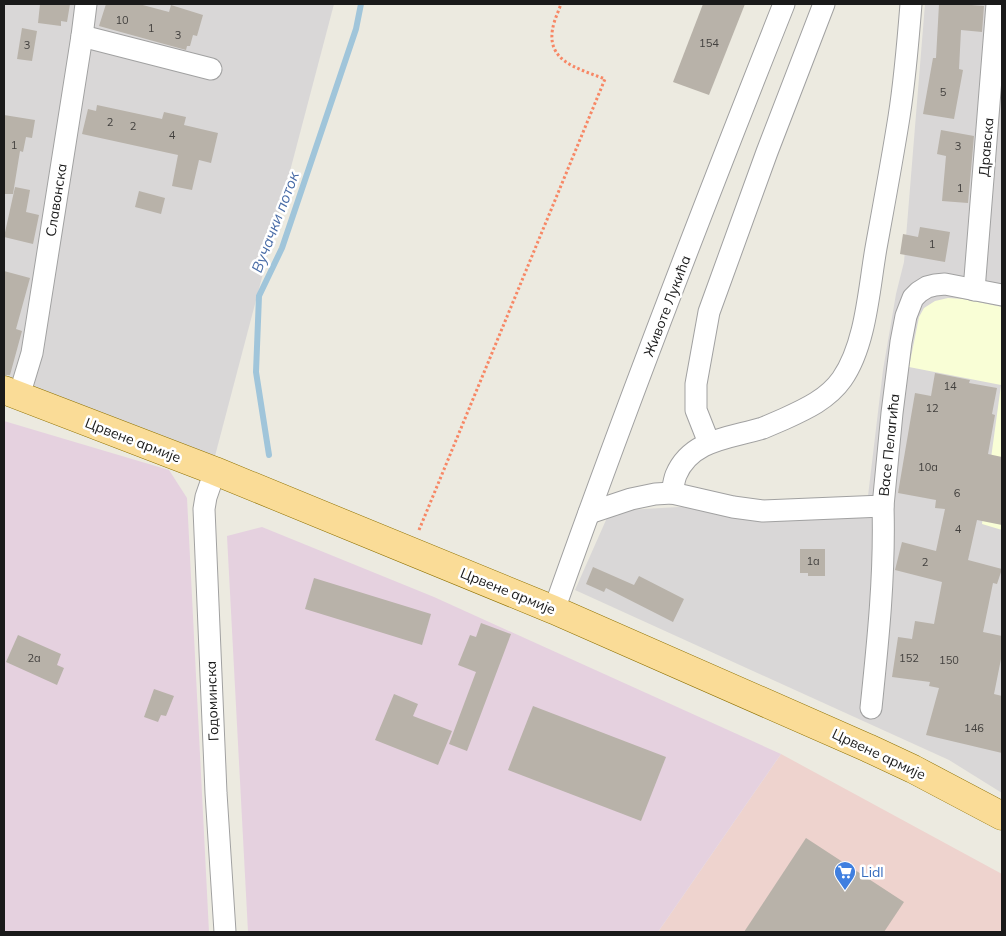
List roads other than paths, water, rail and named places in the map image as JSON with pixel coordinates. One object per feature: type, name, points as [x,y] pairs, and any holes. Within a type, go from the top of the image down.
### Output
[{"type":"main road","name":"Црвене армије","points":[[11,393],[215,472],[554,610],[868,748],[913,769],[1002,816]]},
{"type":"street","name":"Славонска","points":[[11,393],[32,352],[86,4]]},
{"type":"street","name":"Животе Лукића","points":[[554,610],[588,513],[718,170],[784,4]]},
{"type":"street","points":[[709,443],[696,410],[696,384],[709,312],[824,4]]},
{"type":"street","points":[[672,493],[676,475],[691,454],[709,443],[722,438],[763,428],[823,399],[842,379],[855,355],[864,319],[899,116],[911,4]]},
{"type":"street","name":"Дравска","points":[[974,290],[997,4]]},
{"type":"street","points":[[82,36],[211,69]]},
{"type":"street","name":"Васе Пелагића","points":[[588,513],[631,499],[672,493],[733,507],[763,511],[883,506],[901,342],[912,298],[934,284],[945,284],[1002,295]]},
{"type":"street","name":"Годоминска","points":[[215,472],[206,497],[204,509],[216,793],[225,932]]},
{"type":"street","points":[[872,708],[884,564],[883,506]]},
{"type":"waterway","name":"Вучачки поток","points":[[269,455],[256,372],[259,296],[282,248],[356,29],[361,4]]},
{"type":"place","name":"Lidl","points":[[845,891]]}]
